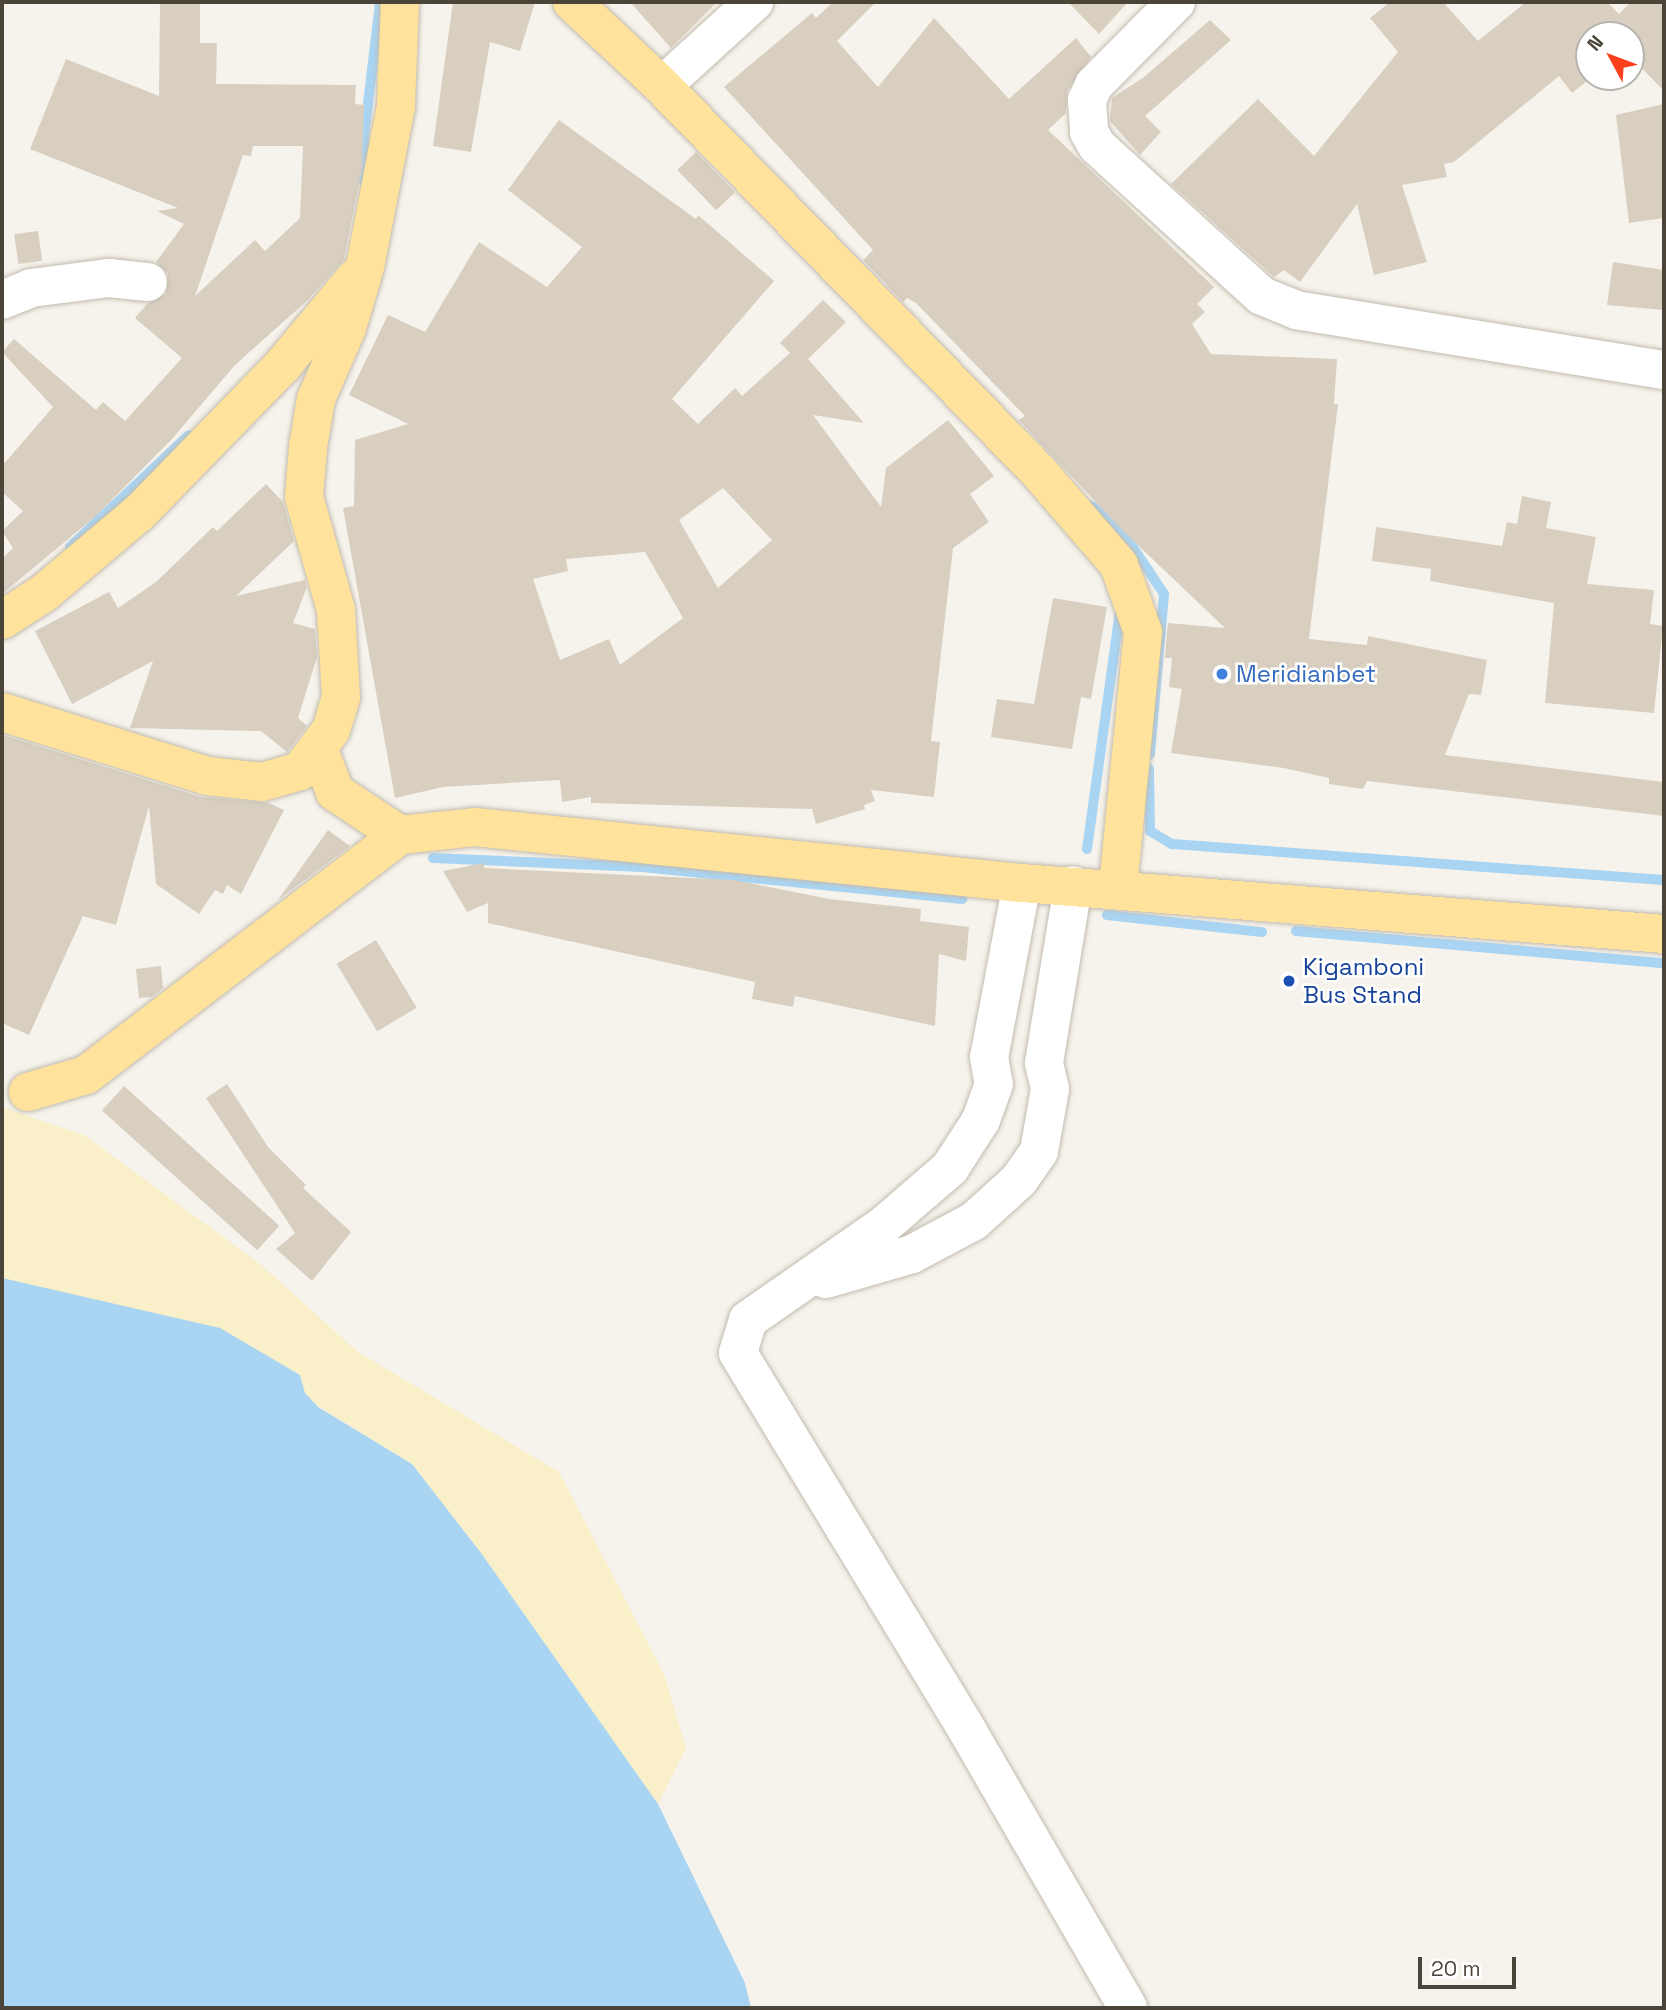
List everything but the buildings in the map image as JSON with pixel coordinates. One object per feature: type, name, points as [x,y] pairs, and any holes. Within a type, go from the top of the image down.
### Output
[{"type":"main road","points":[[2,712],[207,776],[262,782],[284,778],[300,771],[319,750],[341,698],[336,610],[304,497],[308,447],[316,400],[347,328],[365,267],[396,106],[400,2]]},
{"type":"main road","points":[[572,2],[662,86],[1038,471],[1119,565],[1143,632],[1118,887]]},
{"type":"main road","points":[[2,620],[44,593],[140,512],[284,365],[365,267]]},
{"type":"main road","points":[[319,750],[335,792],[400,835]]},
{"type":"main road","points":[[28,1092],[86,1075],[400,835],[475,827],[1022,883],[1118,887],[1288,907],[1664,934]]},
{"type":"street","points":[[662,86],[754,2]]},
{"type":"street","points":[[1176,2],[1094,85],[1086,108],[1089,131],[1097,146],[1262,296],[1296,310],[1664,370]]},
{"type":"street","points":[[2,300],[31,288],[109,278],[148,282]]},
{"type":"street","points":[[1022,883],[989,1057],[994,1084],[981,1120],[950,1168],[884,1225],[748,1320],[738,1341],[741,1365],[967,1730],[1128,2008]]},
{"type":"street","points":[[796,1287],[912,1254],[974,1221],[1020,1180],[1039,1151],[1050,1089],[1044,1063],[1073,885]]},
{"type":"sand","points":[[2,1107],[84,1135],[260,1264],[358,1352],[559,1472],[664,1674],[686,1748],[658,1804],[481,1553],[412,1464],[318,1406],[305,1394],[2,1278]]},
{"type":"water","points":[[2,1278],[220,1328],[300,1375],[305,1393],[318,1407],[412,1464],[481,1553],[658,1804],[745,1983],[751,2008],[2,2008]]},
{"type":"waterway","points":[[364,182],[364,137],[380,2]]},
{"type":"waterway","points":[[70,547],[189,435]]},
{"type":"waterway","points":[[1092,506],[1128,540],[1164,594],[1150,754]]},
{"type":"waterway","points":[[1087,849],[1120,610]]},
{"type":"waterway","points":[[1149,769],[1150,831],[1172,844],[1664,880]]},
{"type":"waterway","points":[[433,858],[642,867],[962,899]]},
{"type":"waterway","points":[[1107,915],[1262,932]]},
{"type":"waterway","points":[[1296,931],[1664,963]]},
{"type":"place","name":"Meridianbet","points":[[1222,674]]},
{"type":"place","name":"Kigamboni Bus Stand","points":[[1289,981]]}]
